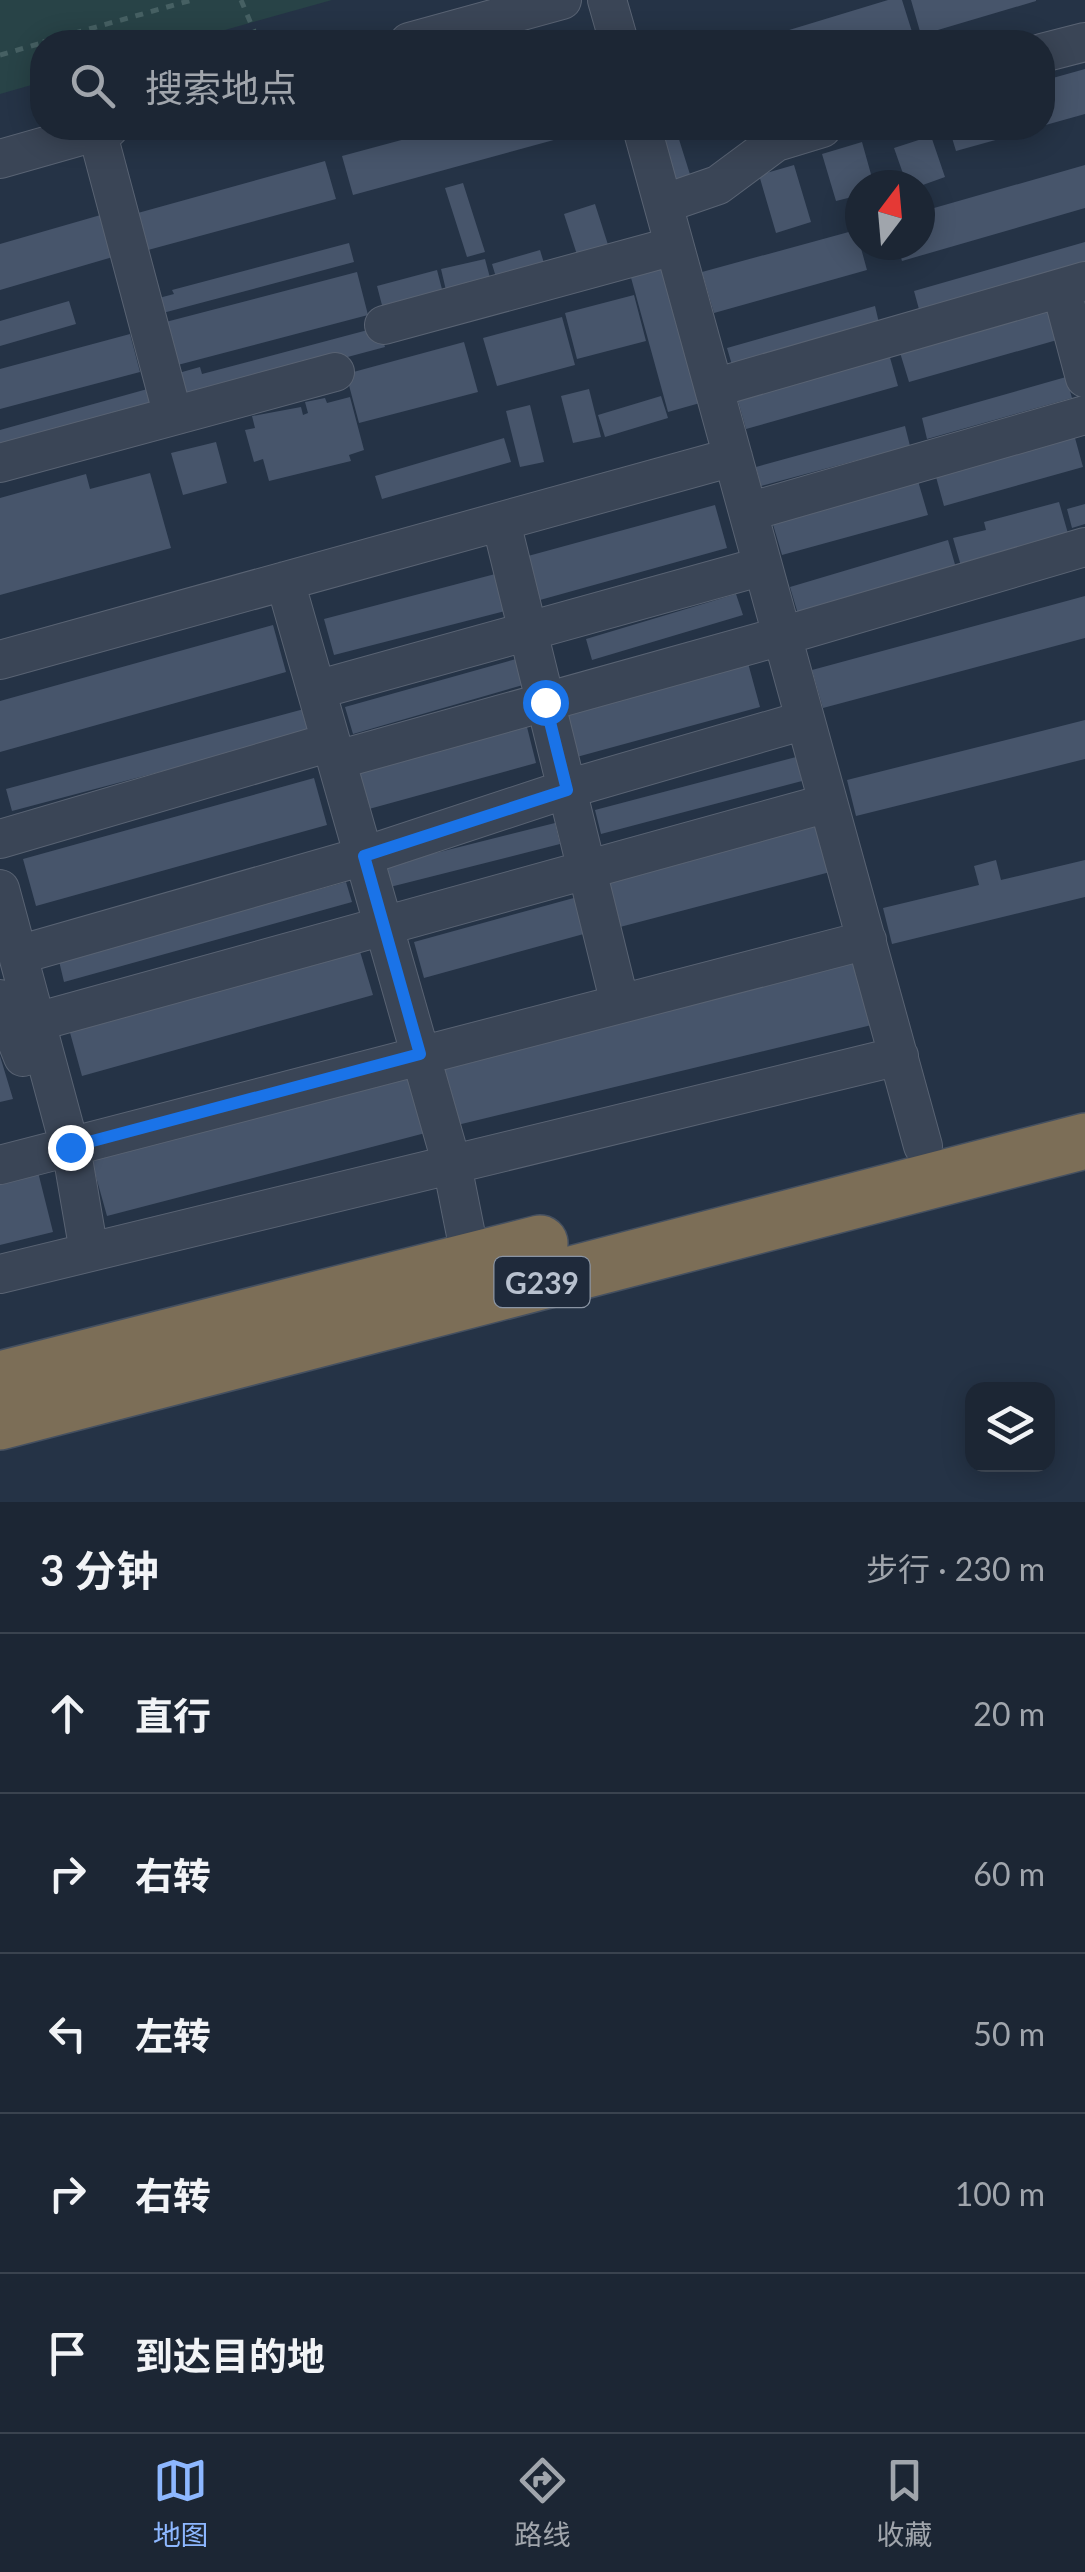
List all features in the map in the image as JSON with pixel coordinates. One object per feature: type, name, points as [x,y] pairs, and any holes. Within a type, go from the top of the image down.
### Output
[{"type":"highway","name":"G239","points":[[0,1379],[1085,1103]]},
{"type":"highway","name":"G239","points":[[0,1422],[1085,1141]]},
{"type":"street","points":[[453,30],[562,0]]},
{"type":"street","points":[[607,0],[615,30]]},
{"type":"street","points":[[1055,50],[1085,42]]},
{"type":"street","points":[[0,159],[65,140]]},
{"type":"street","points":[[106,140],[173,416]]},
{"type":"street","points":[[645,140],[923,1146]]},
{"type":"street","points":[[663,204],[718,185],[783,140]]},
{"type":"street","points":[[384,325],[674,246]]},
{"type":"street","points":[[714,388],[1073,284],[1085,378]]},
{"type":"street","points":[[0,463],[335,372]]},
{"type":"street","points":[[748,512],[1085,415]]},
{"type":"street","points":[[0,660],[733,457]]},
{"type":"street","points":[[500,522],[620,1004]]},
{"type":"street","points":[[0,839],[334,751],[545,702],[1085,546]]},
{"type":"street","points":[[316,690],[762,566]]},
{"type":"street","points":[[286,581],[452,1164],[471,1260]]},
{"type":"street","points":[[18,954],[364,856],[567,790],[806,720]]},
{"type":"street","points":[[12,1019],[384,926],[828,803]]},
{"type":"street","points":[[0,889],[18,954],[12,1019],[70,1147],[89,1252]]},
{"type":"street","points":[[0,1165],[867,940]]},
{"type":"street","points":[[0,1274],[899,1056]]},
{"type":"path","points":[[88,30],[192,0]]},
{"type":"path","points":[[241,0],[253,30]]},
{"type":"path","points":[[0,55],[30,47]]},
{"type":"green space","points":[[0,0],[332,0],[225,30],[30,30],[30,85],[0,94]]},
{"type":"building","points":[[888,0],[902,0],[911,30],[789,30]]},
{"type":"building","points":[[911,0],[1036,0],[938,30],[920,30]]},
{"type":"building","points":[[1085,69],[1085,114],[1055,122],[1055,77]]},
{"type":"building","points":[[401,140],[554,140],[353,195],[342,156]]},
{"type":"building","points":[[659,140],[679,140],[693,184],[675,190]]},
{"type":"building","points":[[932,140],[945,177],[935,181],[935,170],[902,170],[894,148]]},
{"type":"building","points":[[953,140],[996,140],[956,151]]},
{"type":"building","points":[[862,142],[870,170],[845,170],[845,199],[836,201],[822,154]]},
{"type":"building","points":[[325,161],[336,199],[137,253],[127,216]]},
{"type":"building","points":[[794,165],[811,222],[776,233],[759,175]]},
{"type":"building","points":[[1085,165],[1085,208],[935,251],[935,208]]},
{"type":"building","points":[[463,183],[485,252],[467,257],[445,188]]},
{"type":"building","points":[[595,204],[610,251],[579,261],[564,214]]},
{"type":"building","points":[[111,212],[123,254],[0,290],[0,244]]},
{"type":"building","points":[[845,233],[845,260],[864,260],[867,270],[714,313],[702,272]]},
{"type":"building","points":[[1085,242],[1085,267],[920,313],[914,291]]},
{"type":"building","points":[[349,243],[354,262],[159,314],[155,299],[174,294],[172,290]]},
{"type":"building","points":[[540,250],[547,273],[499,287],[492,264]]},
{"type":"building","points":[[485,259],[493,289],[448,299],[441,269]]},
{"type":"building","points":[[661,265],[700,403],[668,412],[630,274]]},
{"type":"building","points":[[437,270],[443,293],[383,309],[377,286]]},
{"type":"building","points":[[357,272],[368,315],[170,367],[158,324]]},
{"type":"building","points":[[634,295],[646,341],[577,359],[565,313]]},
{"type":"building","points":[[69,301],[76,324],[0,346],[0,321]]},
{"type":"building","points":[[1046,304],[1057,340],[909,382],[898,346]]},
{"type":"building","points":[[875,306],[879,323],[732,365],[727,348]]},
{"type":"building","points":[[562,317],[575,365],[497,386],[483,338]]},
{"type":"building","points":[[379,327],[385,347],[183,401],[175,374],[200,367],[202,374]]},
{"type":"building","points":[[130,334],[140,372],[0,409],[0,369]]},
{"type":"building","points":[[464,342],[478,392],[359,423],[346,374]]},
{"type":"building","points":[[889,354],[898,386],[746,429],[737,397]]},
{"type":"building","points":[[1066,377],[1072,398],[927,439],[922,418]]},
{"type":"building","points":[[151,388],[156,408],[0,451],[0,430]]},
{"type":"building","points":[[589,389],[601,437],[573,443],[561,396]]},
{"type":"building","points":[[661,396],[668,418],[605,437],[598,415]]},
{"type":"building","points":[[350,397],[364,450],[349,455],[351,461],[269,481],[263,459],[254,462],[245,430],[255,428],[252,416],[301,407],[303,415],[308,413],[305,402],[325,398],[327,403]]},
{"type":"building","points":[[530,405],[544,462],[520,467],[506,411]]},
{"type":"building","points":[[905,426],[910,446],[761,486],[756,467]]},
{"type":"building","points":[[1072,427],[1083,467],[944,506],[933,466]]},
{"type":"building","points":[[504,438],[511,462],[382,499],[375,476]]},
{"type":"building","points":[[216,442],[227,483],[183,495],[171,453]]},
{"type":"building","points":[[150,473],[171,548],[0,595],[0,498],[86,474],[90,489]]},
{"type":"building","points":[[918,481],[928,515],[782,555],[772,521]]},
{"type":"building","points":[[1059,502],[1069,537],[961,566],[953,538],[986,530],[984,522]]},
{"type":"building","points":[[1085,504],[1085,524],[1072,528],[1067,509]]},
{"type":"building","points":[[715,505],[727,548],[540,600],[528,556]]},
{"type":"building","points":[[948,540],[956,568],[798,614],[790,587]]},
{"type":"building","points":[[499,573],[509,610],[334,655],[324,619]]},
{"type":"building","points":[[736,594],[743,615],[592,660],[586,639]]},
{"type":"building","points":[[1085,596],[1085,638],[823,708],[812,670]]},
{"type":"building","points":[[273,625],[286,672],[0,752],[0,701]]},
{"type":"building","points":[[516,659],[523,685],[353,734],[345,707]]},
{"type":"building","points":[[748,663],[760,707],[573,758],[561,715]]},
{"type":"building","points":[[304,709],[310,732],[12,811],[6,789]]},
{"type":"building","points":[[1085,720],[1085,759],[856,816],[847,780]]},
{"type":"building","points":[[527,727],[536,763],[369,809],[359,772]]},
{"type":"building","points":[[796,757],[802,781],[601,834],[595,810]]},
{"type":"building","points":[[314,778],[327,825],[36,906],[23,859]]},
{"type":"building","points":[[555,823],[560,844],[390,887],[384,866]]},
{"type":"building","points":[[822,825],[834,871],[620,927],[608,881]]},
{"type":"building","points":[[996,860],[1001,880],[1085,860],[1085,897],[892,944],[883,908],[979,885],[974,866]]},
{"type":"building","points":[[346,882],[352,902],[64,982],[59,961]]},
{"type":"building","points":[[581,896],[591,932],[424,978],[414,942]]},
{"type":"building","points":[[359,948],[373,995],[82,1076],[69,1029]]},
{"type":"building","points":[[864,959],[880,1023],[445,1128],[430,1065]]},
{"type":"building","points":[[0,1056],[13,1099],[0,1102]]},
{"type":"building","points":[[416,1070],[433,1131],[107,1216],[90,1155]]},
{"type":"building","points":[[38,1172],[53,1232],[0,1245],[0,1181]]},
{"type":"route","points":[[70,1147],[420,1054],[364,856],[567,790],[545,702]]}]
